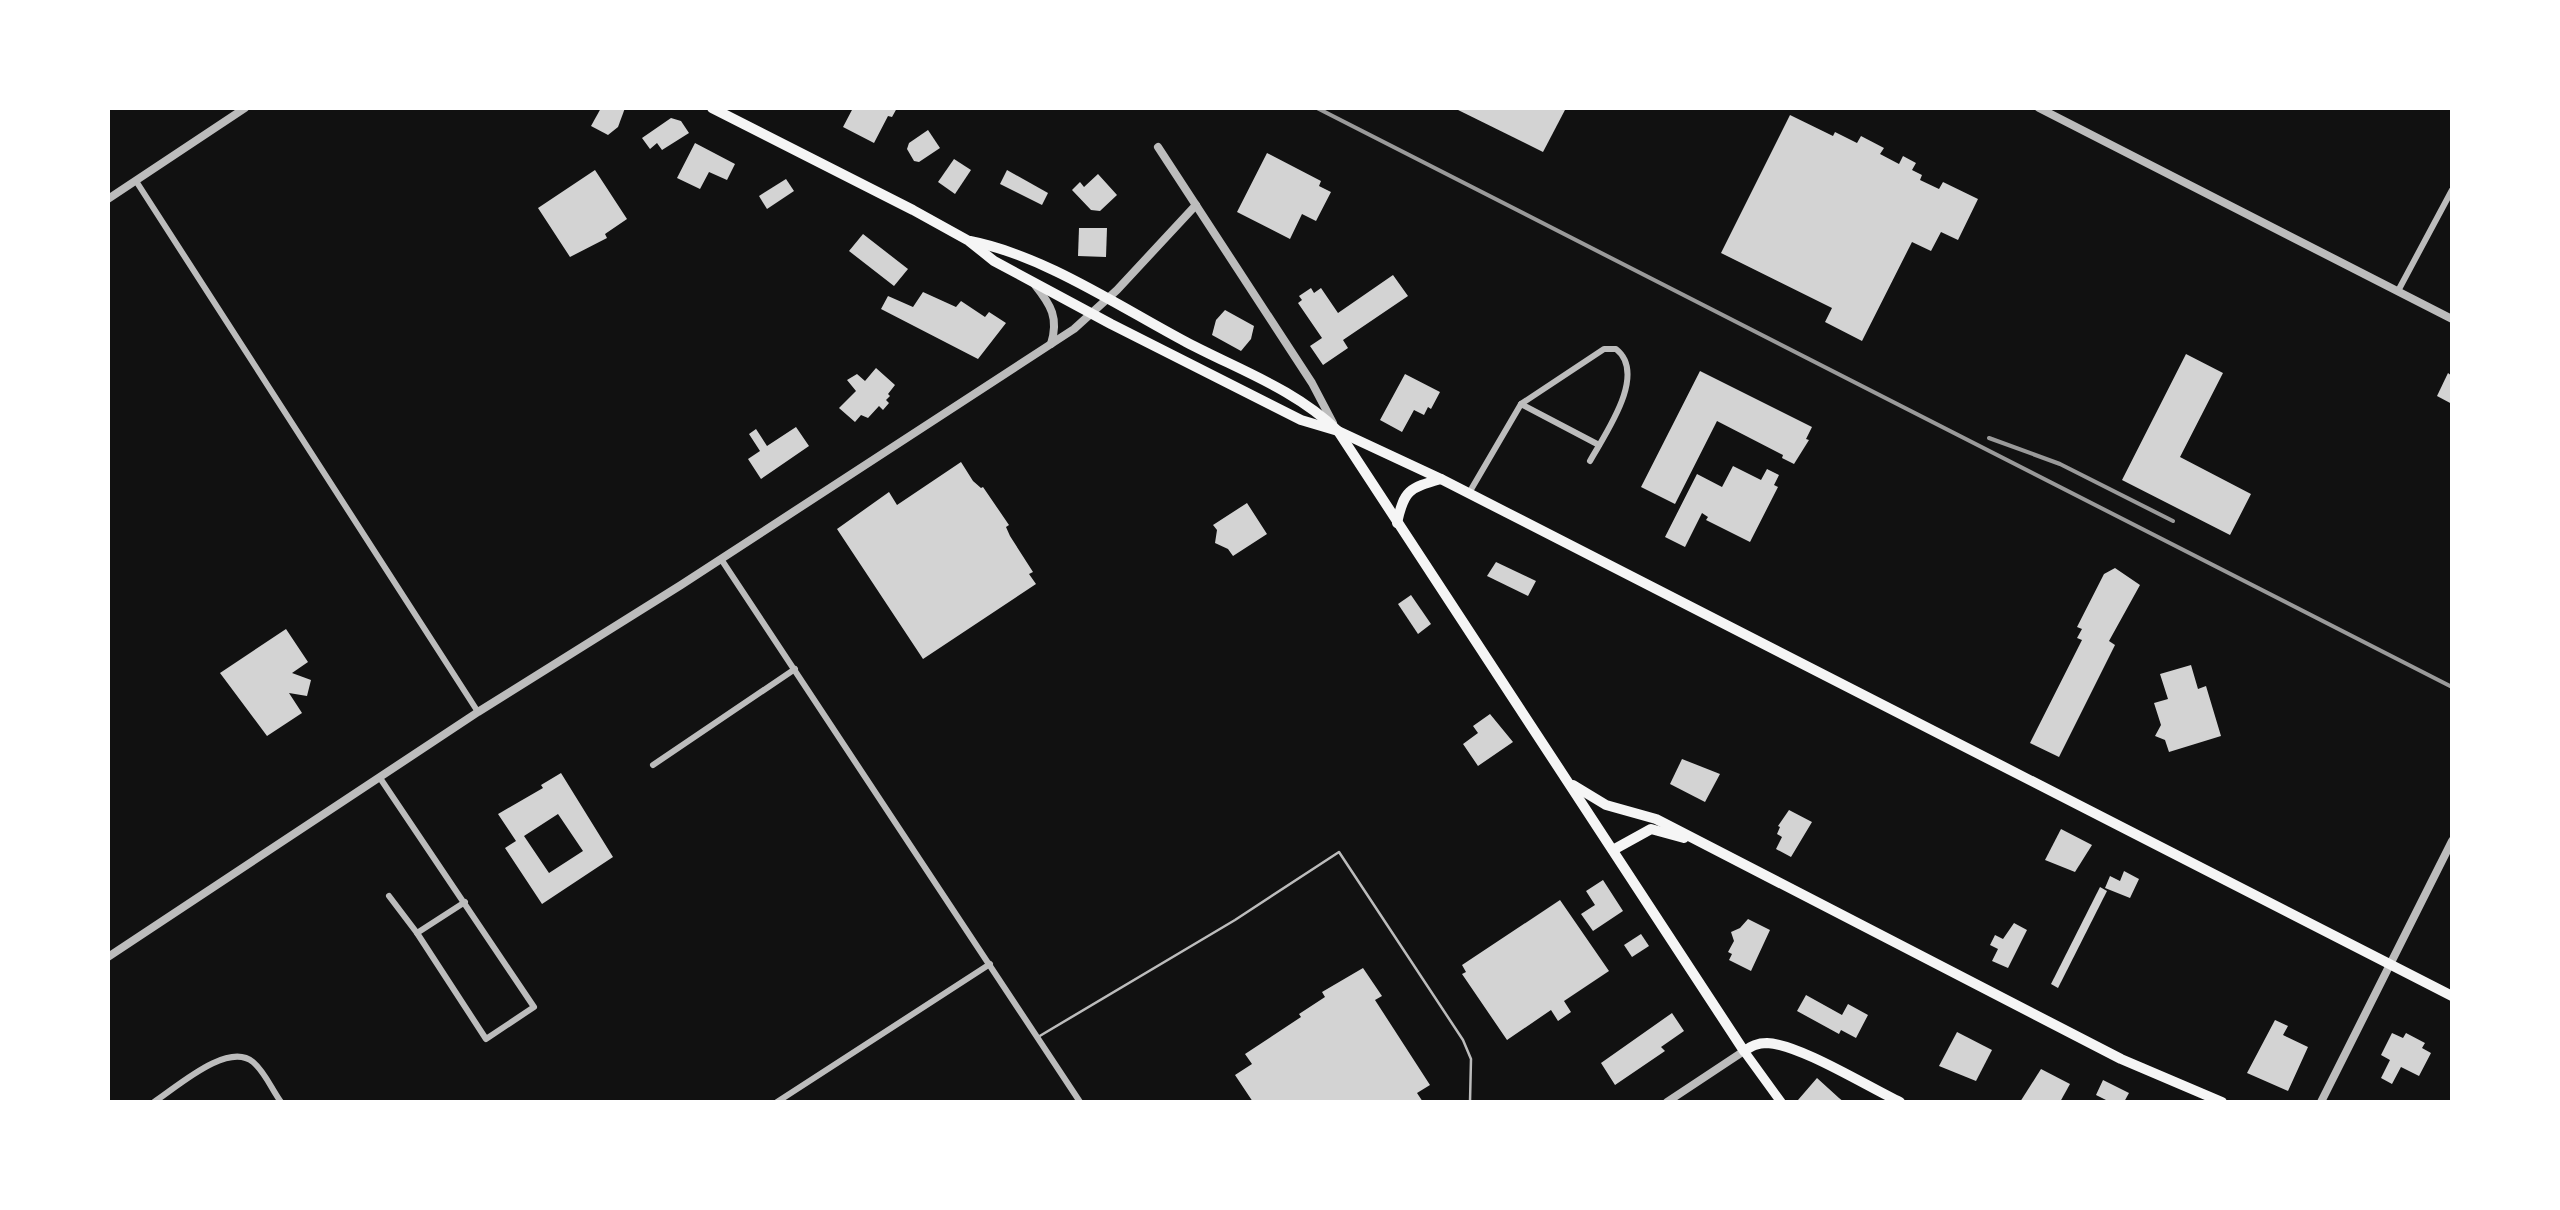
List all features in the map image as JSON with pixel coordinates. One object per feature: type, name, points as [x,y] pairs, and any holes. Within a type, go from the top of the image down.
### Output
[{"type":"main road","points":[[712,108],[969,241],[994,261],[1302,420],[1338,432],[1441,479],[2452,996]]},
{"type":"main road","points":[[969,241],[1021,255],[1307,402],[1338,432],[1781,1102]]},
{"type":"main road","points":[[1397,522],[1408,490],[1441,479]]},
{"type":"main road","points":[[1567,781],[1606,805],[1656,819],[2121,1060],[2222,1102]]},
{"type":"main road","points":[[1612,850],[1651,829],[1694,840]]},
{"type":"main road","points":[[1744,1051],[1756,1044],[1770,1043],[1792,1049],[1900,1102]]},
{"type":"street","points":[[108,199],[245,108]]},
{"type":"street","points":[[2039,108],[2452,319]]},
{"type":"street","points":[[1158,148],[1312,383],[1338,432]]},
{"type":"street","points":[[136,180],[478,712]]},
{"type":"street","points":[[2398,292],[2452,190]]},
{"type":"street","points":[[108,957],[478,712],[1050,346],[1107,300],[1196,204]]},
{"type":"street","points":[[1032,281],[1053,311],[1056,327],[1050,346]]},
{"type":"street","points":[[1468,494],[1522,404],[1604,349],[1616,349],[1626,359],[1630,374],[1590,462]]},
{"type":"street","points":[[1522,404],[1599,445]]},
{"type":"street","points":[[721,559],[1080,1102]]},
{"type":"street","points":[[653,765],[795,669]]},
{"type":"street","points":[[380,778],[534,1007],[486,1038],[389,896]]},
{"type":"street","points":[[2321,1102],[2452,841]]},
{"type":"street","points":[[417,933],[465,902]]},
{"type":"street","points":[[777,1102],[990,964]]},
{"type":"street","points":[[1666,1102],[1744,1051]]},
{"type":"street","points":[[154,1102],[217,1060],[234,1054],[250,1059],[280,1102]]},
{"type":"lane","points":[[1038,1037],[1235,920],[1339,852],[1463,1040],[1471,1059],[1470,1102]]},
{"type":"building","points":[[601,108],[625,108],[618,127],[608,135],[591,126]]},
{"type":"building","points":[[853,108],[897,108],[892,117],[888,116],[874,143],[843,127]]},
{"type":"building","points":[[1454,108],[1566,108],[1543,152]]},
{"type":"building","points":[[1790,115],[1833,136],[1835,132],[1857,143],[1861,136],[1884,148],[1880,154],[1899,164],[1903,156],[1916,163],[1912,170],[1922,175],[1920,180],[1939,189],[1943,182],[1978,199],[1958,240],[1941,232],[1931,251],[1912,242],[1862,341],[1825,322],[1832,308],[1721,253]]},
{"type":"building","points":[[671,118],[681,121],[689,133],[662,150],[657,143],[650,149],[642,138]]},
{"type":"building","points":[[928,130],[940,148],[919,162],[914,161],[907,149],[909,143]]},
{"type":"building","points":[[695,143],[735,164],[727,180],[709,172],[700,189],[677,178]]},
{"type":"building","points":[[1267,153],[1321,181],[1319,186],[1331,192],[1316,221],[1302,214],[1290,239],[1237,212]]},
{"type":"building","points":[[954,159],[971,170],[955,194],[938,182]]},
{"type":"building","points":[[595,170],[627,219],[605,234],[607,238],[570,257],[538,208]]},
{"type":"building","points":[[1007,170],[1048,193],[1042,205],[1000,184]]},
{"type":"building","points":[[1098,174],[1117,195],[1100,211],[1091,210],[1072,190],[1080,182],[1084,187]]},
{"type":"building","points":[[786,179],[794,191],[767,209],[759,196]]},
{"type":"building","points":[[1079,228],[1107,228],[1106,257],[1078,256]]},
{"type":"building","points":[[863,234],[908,269],[894,286],[849,251]]},
{"type":"building","points":[[1393,275],[1408,296],[1343,340],[1348,348],[1323,365],[1310,346],[1322,338],[1298,303],[1302,300],[1299,296],[1311,288],[1314,293],[1321,288],[1338,313]]},
{"type":"building","points":[[923,292],[956,307],[961,301],[985,317],[989,312],[1006,323],[978,359],[881,309],[888,296],[913,307]]},
{"type":"building","points":[[1225,310],[1254,326],[1251,339],[1241,351],[1212,335],[1216,320]]},
{"type":"building","points":[[2186,354],[2223,373],[2180,457],[2251,494],[2230,535],[2122,480]]},
{"type":"building","points":[[876,368],[895,385],[886,400],[889,403],[883,410],[879,406],[868,418],[861,415],[855,422],[839,408],[856,391],[847,380],[857,374],[865,381]]},
{"type":"building","points":[[1700,371],[1812,427],[1794,464],[1717,421],[1675,504],[1641,487]]},
{"type":"building","points":[[2448,373],[2452,376],[2452,404],[2437,396]]},
{"type":"building","points":[[1405,374],[1440,392],[1424,415],[1414,410],[1402,432],[1380,420]]},
{"type":"building","points":[[796,427],[809,446],[761,479],[748,459],[760,451],[749,434],[756,429],[767,446]]},
{"type":"building","points":[[961,462],[1009,525],[1006,527],[1010,536],[1033,572],[1029,574],[1036,584],[923,659],[837,529],[889,492],[897,505]]},
{"type":"building","points":[[1733,466],[1761,480],[1767,469],[1779,475],[1774,485],[1778,487],[1750,542],[1706,520],[1708,517],[1702,513],[1685,547],[1665,537],[1697,474],[1722,487]]},
{"type":"building","points":[[1247,503],[1267,534],[1233,556],[1215,543],[1217,530],[1213,525]]},
{"type":"building","points":[[1496,562],[1536,581],[1528,596],[1487,576]]},
{"type":"building","points":[[2115,568],[2140,585],[2109,641],[2115,645],[2059,757],[2030,743],[2082,640],[2077,638],[2082,629],[2077,627],[2104,574]]},
{"type":"building","points":[[1411,595],[1431,624],[1418,634],[1398,604]]},
{"type":"building","points":[[286,629],[308,662],[292,673],[311,680],[307,696],[289,693],[302,713],[267,736],[220,673]]},
{"type":"building","points":[[2191,665],[2198,689],[2206,686],[2221,736],[2169,752],[2165,740],[2155,736],[2161,725],[2154,703],[2168,699],[2160,674]]},
{"type":"building","points":[[1490,714],[1513,742],[1478,766],[1463,744],[1478,733],[1473,726]]},
{"type":"building","points":[[1682,759],[1720,774],[1705,802],[1670,784]]},
{"type":"building","points":[[561,773],[613,857],[542,904],[505,848],[516,841],[498,814],[543,788],[541,785]],"holes":[[[558,814],[583,851],[549,873],[524,836]]]},
{"type":"building","points":[[1789,810],[1812,822],[1791,857],[1776,849],[1782,837],[1777,834],[1778,826]]},
{"type":"building","points":[[2061,829],[2092,845],[2075,872],[2045,860]]},
{"type":"building","points":[[2124,871],[2139,879],[2130,898],[2105,888],[2110,876],[2120,881]]},
{"type":"building","points":[[1603,880],[1623,911],[1593,931],[1581,914],[1595,905],[1586,891]]},
{"type":"building","points":[[2100,887],[2107,891],[2058,988],[2051,984]]},
{"type":"building","points":[[1560,900],[1609,971],[1564,1001],[1571,1012],[1558,1021],[1551,1010],[1507,1040],[1462,974],[1466,972],[1462,965]]},
{"type":"building","points":[[1748,919],[1770,930],[1751,971],[1729,960],[1732,954],[1728,952],[1734,941],[1731,932]]},
{"type":"building","points":[[2014,923],[2027,930],[2008,968],[1992,961],[1998,949],[1990,945],[1995,935],[2003,939]]},
{"type":"building","points":[[1641,934],[1649,946],[1632,957],[1624,945]]},
{"type":"building","points":[[1363,968],[1382,996],[1375,1000],[1430,1085],[1417,1093],[1423,1102],[1253,1102],[1235,1075],[1252,1064],[1245,1054],[1301,1017],[1299,1014],[1325,997],[1322,992]]},
{"type":"building","points":[[1806,995],[1842,1015],[1848,1004],[1868,1015],[1856,1038],[1841,1030],[1839,1034],[1797,1011]]},
{"type":"building","points":[[1672,1013],[1684,1031],[1661,1047],[1665,1051],[1615,1085],[1601,1063]]},
{"type":"building","points":[[2275,1020],[2288,1026],[2283,1035],[2308,1047],[2288,1091],[2247,1073]]},
{"type":"building","points":[[1957,1032],[1992,1050],[1976,1081],[1939,1066]]},
{"type":"building","points":[[2392,1033],[2403,1038],[2406,1033],[2425,1043],[2422,1048],[2431,1053],[2419,1076],[2401,1067],[2392,1084],[2381,1078],[2390,1060],[2381,1055]]},
{"type":"building","points":[[2041,1069],[2070,1084],[2060,1102],[2020,1102]]},
{"type":"building","points":[[1817,1078],[1844,1102],[1798,1100]]},
{"type":"building","points":[[2103,1080],[2129,1093],[2124,1102],[2110,1102],[2096,1095]]},
{"type":"railway","points":[[1317,108],[2452,687]]},
{"type":"railway","points":[[1989,438],[2060,464],[2173,521]]}]
